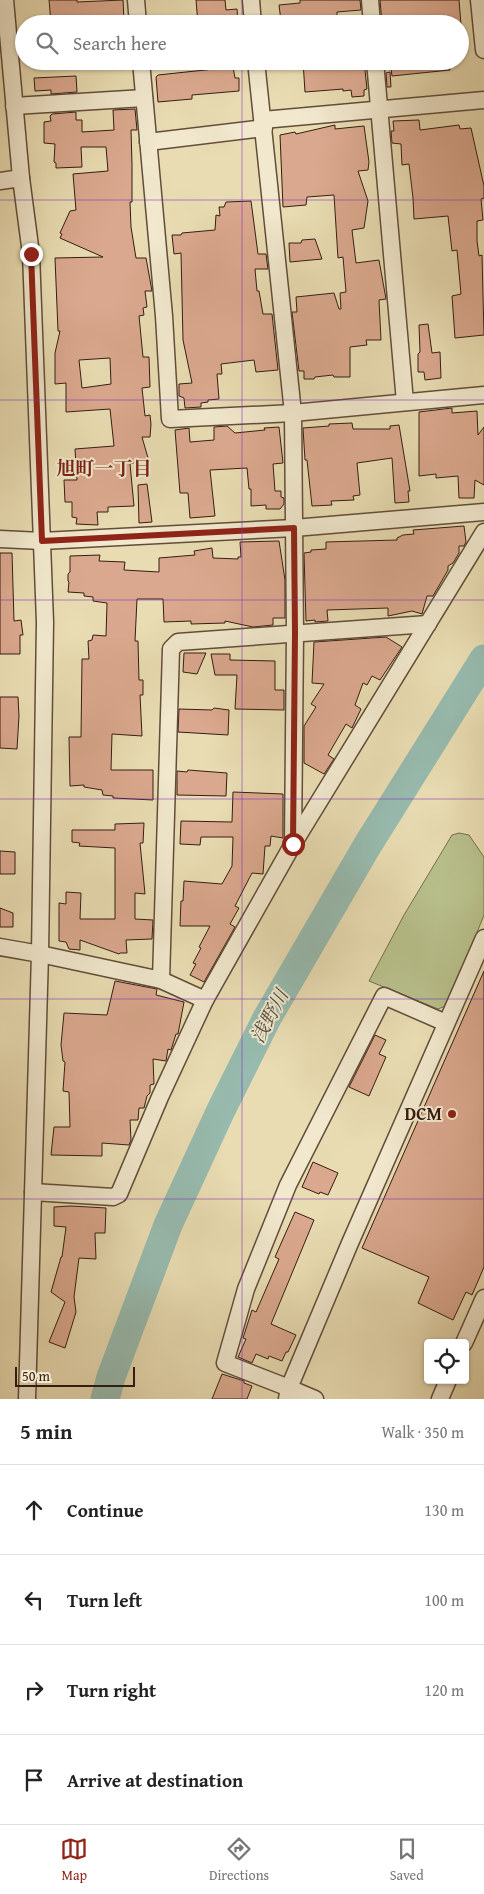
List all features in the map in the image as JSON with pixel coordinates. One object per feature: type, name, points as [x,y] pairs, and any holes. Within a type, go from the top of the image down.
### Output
[{"type":"street","points":[[5,0],[21,178],[31,254],[45,622],[40,954],[27,1399]]},
{"type":"street","points":[[136,0],[137,15]]},
{"type":"street","points":[[251,0],[252,15]]},
{"type":"street","points":[[370,0],[371,15]]},
{"type":"street","points":[[479,0],[484,50]]},
{"type":"street","points":[[142,70],[164,316],[170,419],[293,413],[484,395]]},
{"type":"street","points":[[257,70],[293,413],[295,633],[293,844]]},
{"type":"street","points":[[377,70],[405,402]]},
{"type":"street","points":[[14,106],[144,98]]},
{"type":"street","points":[[148,142],[380,109],[484,100]]},
{"type":"street","points":[[0,181],[21,178]]},
{"type":"street","points":[[0,539],[42,541],[294,528],[484,512]]},
{"type":"street","points":[[33,1192],[113,1197],[120,1194],[160,1097],[205,1000],[293,844],[484,532]]},
{"type":"street","points":[[161,980],[171,649],[178,642],[428,624]]},
{"type":"street","points":[[288,1394],[350,1243],[484,938]]},
{"type":"street","points":[[0,948],[40,954],[161,980],[205,1000]]},
{"type":"street","points":[[315,1399],[288,1394],[225,1363],[246,1289],[288,1185],[384,996],[446,1023]]},
{"type":"street","points":[[466,1339],[484,1298]]},
{"type":"street","points":[[440,1399],[446,1384]]},
{"type":"green space","points":[[459,833],[469,835],[484,857],[484,915],[448,1005],[438,1009],[369,981],[404,915],[452,835]]},
{"type":"building","points":[[49,0],[77,0],[77,2],[123,0],[124,15],[50,15]]},
{"type":"building","points":[[196,0],[225,0],[226,10],[237,9],[237,15],[197,15]]},
{"type":"building","points":[[300,0],[360,0],[361,10],[337,12],[337,15],[280,15],[279,5],[300,3]]},
{"type":"building","points":[[380,0],[459,0],[460,15],[381,15]]},
{"type":"building","points":[[205,70],[234,70],[235,78],[239,78],[239,91],[192,95],[192,99],[158,102],[156,77],[158,75]]},
{"type":"building","points":[[304,70],[365,70],[367,89],[364,90],[364,96],[352,97],[351,90],[343,91],[343,89],[305,92]]},
{"type":"building","points":[[391,70],[450,70],[392,76]]},
{"type":"building","points":[[390,72],[391,87],[387,87],[386,73]]},
{"type":"building","points":[[76,76],[77,92],[51,94],[51,90],[35,91],[34,78]]},
{"type":"building","points":[[135,109],[137,130],[131,130],[131,227],[136,258],[146,258],[152,291],[145,291],[147,307],[143,308],[144,315],[139,316],[143,357],[149,357],[150,387],[142,388],[145,416],[150,415],[150,437],[142,437],[148,458],[130,464],[134,506],[108,507],[108,512],[97,512],[98,525],[76,524],[77,518],[72,517],[72,502],[65,502],[64,480],[77,480],[75,449],[114,446],[110,409],[66,412],[66,383],[55,384],[55,353],[60,331],[58,331],[55,258],[103,257],[60,238],[62,234],[60,233],[70,211],[76,210],[73,174],[108,171],[106,147],[81,147],[82,167],[56,168],[56,163],[54,162],[55,144],[44,143],[44,122],[51,121],[50,116],[52,114],[76,112],[76,120],[82,120],[82,132],[114,130],[113,110]],"holes":[[[110,358],[111,384],[82,388],[79,360]]]},
{"type":"building","points":[[419,120],[420,130],[459,125],[460,129],[471,128],[484,186],[484,198],[481,199],[483,220],[477,221],[477,241],[479,256],[482,255],[484,335],[455,338],[452,296],[461,294],[457,250],[452,251],[448,216],[414,219],[409,164],[402,165],[401,144],[392,143],[391,131],[394,131],[393,121]]},
{"type":"building","points":[[335,125],[335,129],[364,126],[369,162],[368,170],[358,171],[368,201],[364,228],[352,230],[356,263],[379,260],[386,299],[379,300],[381,340],[366,340],[367,345],[350,347],[350,377],[334,377],[333,375],[304,379],[304,371],[299,371],[292,312],[297,312],[296,297],[334,293],[339,309],[341,309],[340,293],[346,292],[343,257],[338,258],[334,195],[307,197],[306,205],[283,207],[280,135],[295,132],[296,134]]},
{"type":"building","points":[[251,201],[258,254],[266,254],[268,269],[255,269],[257,291],[259,291],[263,314],[272,314],[278,370],[256,372],[254,360],[221,364],[222,374],[217,374],[219,399],[201,403],[201,407],[185,408],[184,398],[179,396],[179,384],[192,383],[183,340],[181,253],[174,254],[172,235],[215,230],[216,215],[220,216],[219,207],[224,207],[226,202]]},
{"type":"building","points":[[315,239],[322,259],[290,262],[289,243],[301,243],[302,240]]},
{"type":"building","points":[[428,324],[432,353],[440,352],[441,378],[425,380],[424,372],[418,372],[418,354],[420,352],[419,325]]},
{"type":"building","points":[[452,408],[452,413],[477,411],[478,435],[484,427],[484,485],[475,480],[474,498],[459,498],[458,476],[436,478],[436,474],[419,476],[419,412]]},
{"type":"building","points":[[352,423],[353,429],[390,429],[390,426],[399,425],[410,491],[408,491],[409,502],[395,503],[392,458],[357,463],[360,495],[353,496],[354,500],[331,501],[332,505],[312,506],[307,460],[305,460],[303,428]]},
{"type":"building","points":[[227,426],[235,433],[279,427],[283,463],[273,464],[275,491],[281,491],[284,504],[280,509],[266,509],[266,505],[251,506],[251,489],[249,489],[247,468],[210,470],[215,516],[190,518],[188,493],[180,493],[175,430],[189,428],[190,442],[214,440],[214,427]]},
{"type":"building","points":[[147,484],[152,522],[139,523],[138,485]]},
{"type":"building","points":[[464,526],[466,542],[464,546],[459,546],[459,553],[453,563],[448,566],[448,570],[433,596],[427,596],[422,614],[412,611],[388,616],[388,608],[327,610],[328,621],[306,621],[304,553],[311,552],[311,550],[326,549],[326,542],[397,540],[397,538],[403,535],[414,534],[413,530]]},
{"type":"building","points":[[279,541],[285,580],[285,618],[273,618],[273,625],[253,627],[225,621],[225,623],[191,624],[191,621],[164,622],[163,599],[137,599],[135,641],[138,641],[139,680],[143,680],[143,695],[140,695],[142,736],[112,734],[111,770],[153,770],[153,800],[113,798],[113,796],[103,795],[102,790],[84,787],[84,785],[70,786],[69,737],[81,737],[82,659],[89,659],[88,641],[92,640],[93,635],[106,636],[107,603],[93,601],[93,597],[84,596],[84,593],[68,592],[70,556],[100,555],[99,561],[125,562],[124,570],[159,572],[159,558],[195,555],[194,551],[212,548],[213,558],[238,559],[238,557],[241,557],[240,542]]},
{"type":"building","points":[[0,553],[12,553],[14,621],[21,620],[23,635],[20,635],[20,654],[0,654]]},
{"type":"building","points":[[386,637],[402,647],[380,680],[372,676],[367,685],[363,683],[355,705],[361,709],[352,728],[346,724],[328,755],[334,759],[324,774],[304,763],[304,726],[316,707],[311,704],[324,684],[312,683],[314,642]]},
{"type":"building","points":[[184,653],[206,653],[197,674],[183,672]]},
{"type":"building","points":[[211,654],[230,654],[230,660],[275,661],[275,690],[284,690],[284,710],[235,709],[237,675],[215,675]]},
{"type":"building","points":[[0,697],[18,697],[17,749],[0,748]]},
{"type":"building","points":[[214,708],[229,710],[228,735],[178,732],[179,709],[212,710]]},
{"type":"building","points":[[188,770],[227,773],[226,796],[177,795],[177,771],[187,772]]},
{"type":"building","points":[[233,792],[283,794],[283,838],[271,836],[270,846],[265,846],[263,874],[252,873],[235,906],[239,908],[230,924],[235,927],[204,982],[190,975],[196,964],[193,963],[201,948],[199,947],[210,926],[180,926],[184,881],[222,884],[232,866],[233,837],[201,837],[200,845],[180,844],[181,821],[232,822]]},
{"type":"building","points":[[144,823],[143,843],[140,843],[145,894],[135,893],[135,919],[153,920],[152,939],[126,940],[127,953],[119,954],[80,940],[80,950],[69,949],[66,942],[59,941],[59,903],[66,904],[66,892],[81,893],[80,919],[115,919],[115,848],[79,846],[80,843],[72,842],[72,830],[115,830],[115,824]]},
{"type":"building","points":[[0,851],[15,852],[15,874],[0,874]]},
{"type":"building","points":[[0,908],[13,913],[13,927],[0,927]]},
{"type":"building","name":"DCM","points":[[484,971],[484,1267],[472,1295],[466,1292],[453,1320],[418,1303],[429,1277],[362,1248]]},
{"type":"building","points":[[115,981],[157,989],[156,995],[184,1002],[178,1034],[176,1034],[171,1050],[168,1049],[166,1061],[153,1059],[154,1084],[150,1085],[150,1093],[147,1096],[144,1108],[139,1108],[138,1120],[130,1120],[131,1140],[129,1145],[102,1143],[102,1156],[51,1155],[54,1127],[70,1127],[69,1092],[63,1091],[65,1062],[63,1061],[61,1045],[64,1013],[107,1015]]},
{"type":"building","points":[[375,1035],[386,1040],[379,1054],[386,1057],[369,1096],[349,1087]]},
{"type":"building","points":[[313,1162],[338,1173],[328,1195],[320,1192],[319,1194],[302,1187]]},
{"type":"building","points":[[54,1207],[106,1208],[105,1233],[95,1233],[96,1259],[79,1258],[74,1297],[76,1312],[65,1348],[49,1342],[65,1302],[51,1292],[62,1257],[66,1227],[54,1226]]},
{"type":"building","points":[[295,1212],[314,1220],[271,1324],[296,1335],[282,1361],[269,1356],[268,1359],[256,1354],[252,1363],[238,1357],[246,1339],[243,1338],[252,1310],[256,1312],[279,1259],[275,1257]]},
{"type":"building","points":[[222,1374],[244,1381],[244,1383],[252,1386],[247,1399],[212,1399]]},
{"type":"waterway","name":"浅野川","points":[[105,1399],[111,1377],[168,1225],[221,1110],[267,1018],[367,846],[484,659]]},
{"type":"place","name":"DCM","points":[[452,1114]]},
{"type":"district","name":"旭町一丁目","points":[[104,468]]},
{"type":"route","points":[[31,254],[42,541],[294,528],[293,844]]}]
